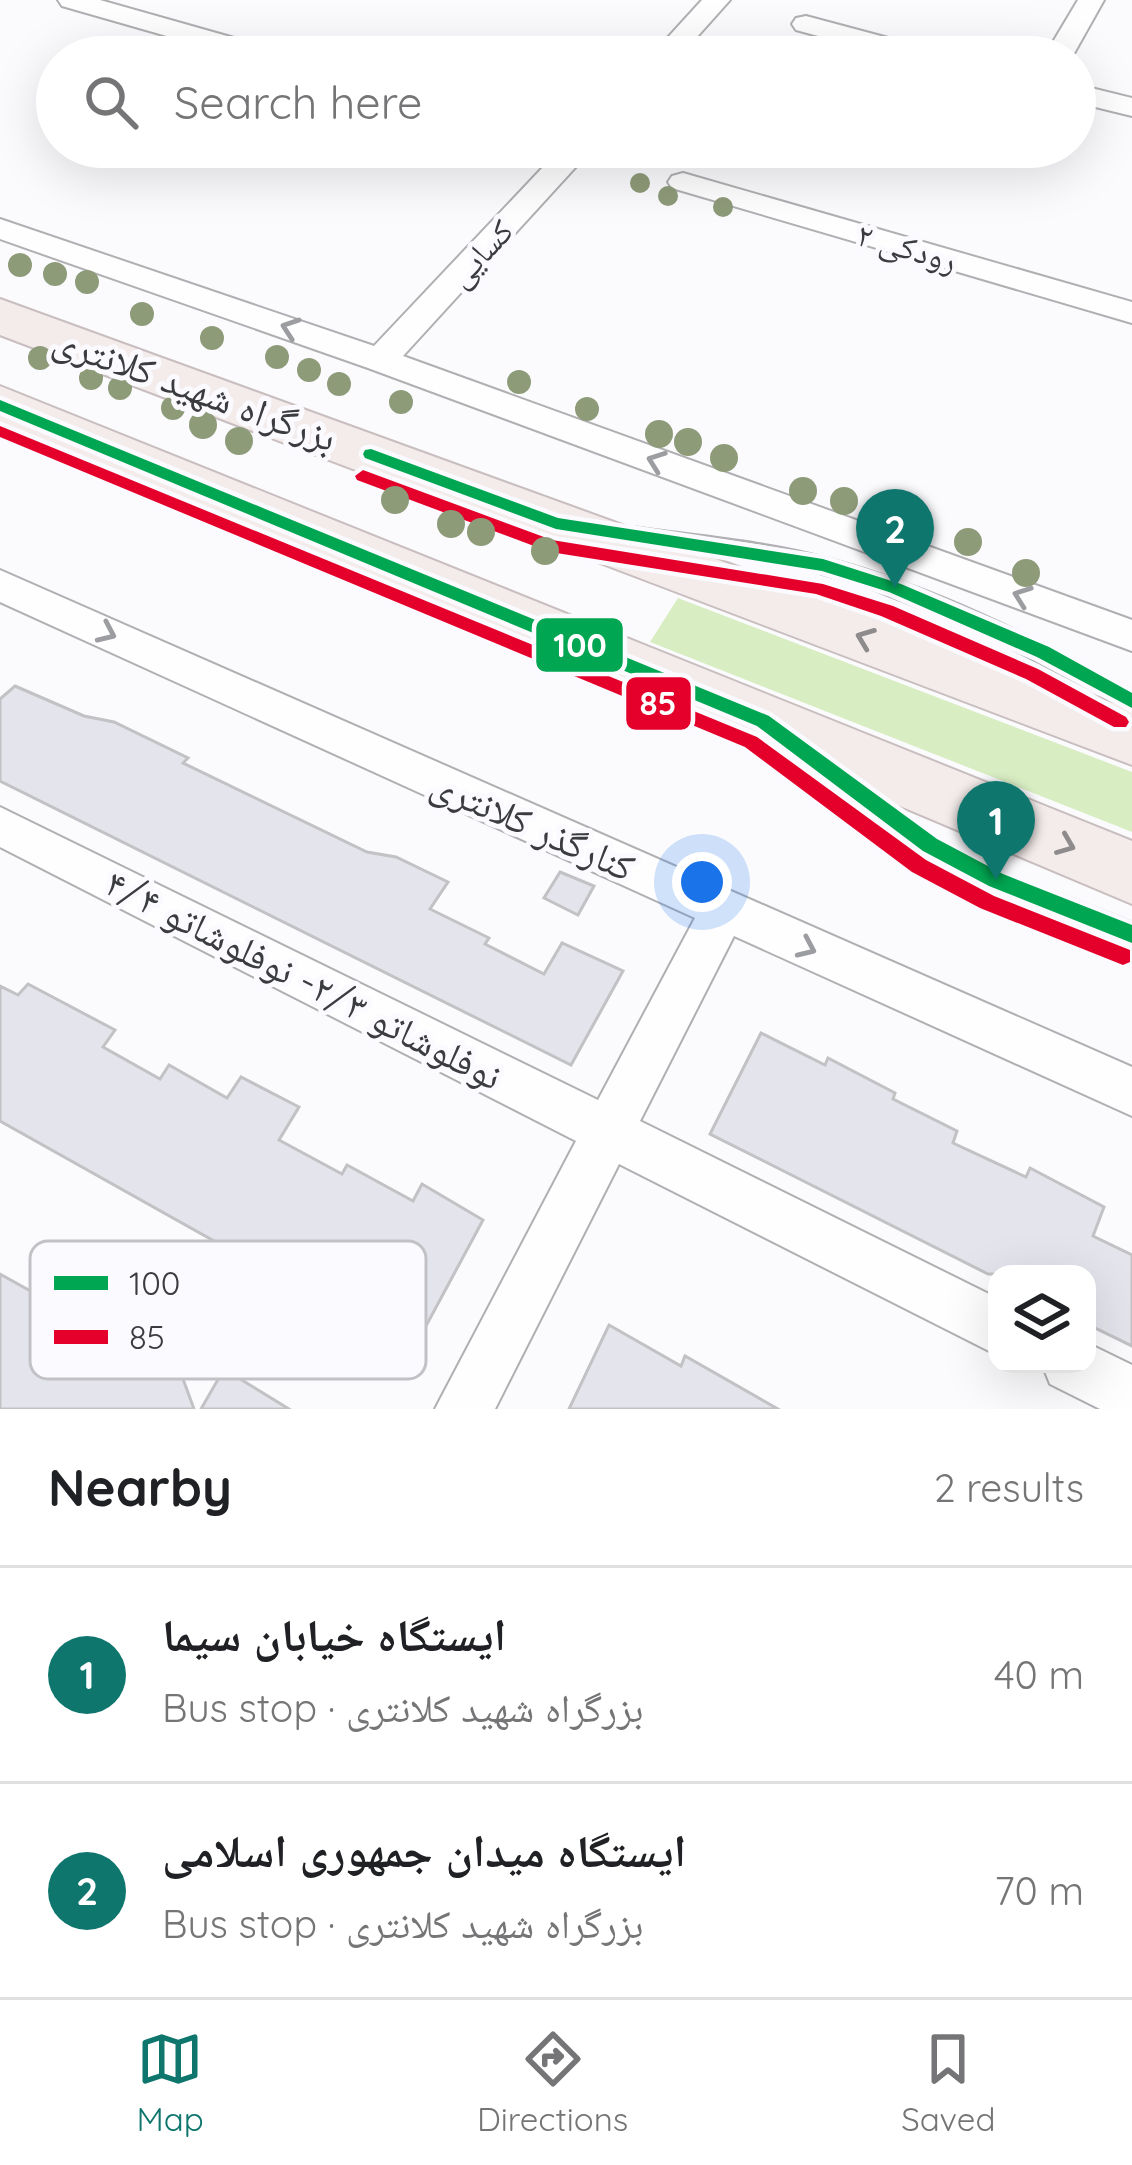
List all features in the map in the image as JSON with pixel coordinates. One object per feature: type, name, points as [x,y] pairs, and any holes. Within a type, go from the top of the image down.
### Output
[{"type":"highway","name":"بزرگراه شهید کلانتری","points":[[0,316],[1132,738]]},
{"type":"highway","points":[[0,405],[1132,873]]},
{"type":"street","points":[[71,0],[197,36]]},
{"type":"street","points":[[684,36],[717,0]]},
{"type":"street","points":[[851,36],[819,27],[856,0]]},
{"type":"street","points":[[1070,36],[1091,0]]},
{"type":"street","points":[[1096,98],[1132,107]]},
{"type":"street","name":"کسایی","points":[[380,360],[559,168]]},
{"type":"street","name":"رودکی ۲","points":[[683,182],[1132,313]]},
{"type":"street","points":[[0,227],[380,360],[1132,636]]},
{"type":"street","name":"کنارگذر کلانتری","points":[[0,585],[1132,1092]]},
{"type":"street","name":"نوفلوشاتو ۲/۳- نوفلوشاتو ۴/۴","points":[[0,826],[988,1322]]},
{"type":"street","points":[[464,1409],[723,910]]},
{"type":"street","points":[[1088,1373],[1132,1395]]},
{"type":"lane","points":[[556,523],[823,565],[895,588],[1043,652],[1132,701]]},
{"type":"lane","points":[[763,721],[930,845],[1014,888],[1132,934]]},
{"type":"green space","points":[[678,598],[1132,772],[1132,832],[650,642]]},
{"type":"building","points":[[15,686],[84,716],[114,722],[188,758],[183,763],[367,852],[396,857],[448,882],[430,909],[489,938],[485,944],[544,974],[562,943],[623,971],[571,1065],[0,781],[0,699]]},
{"type":"building","points":[[560,872],[594,886],[578,915],[544,898]]},
{"type":"building","points":[[28,984],[115,1030],[103,1047],[160,1079],[169,1065],[227,1098],[241,1077],[299,1107],[279,1140],[342,1174],[347,1165],[413,1201],[422,1184],[483,1220],[426,1326],[426,1241],[214,1241],[0,1121],[0,986],[18,995]]},
{"type":"building","points":[[761,1033],[825,1065],[828,1058],[895,1093],[893,1099],[957,1131],[953,1143],[1026,1177],[1030,1168],[1104,1207],[1093,1236],[1132,1255],[1132,1346],[1096,1328],[1096,1265],[988,1265],[988,1274],[710,1134]]},
{"type":"building","points":[[0,1274],[30,1291],[30,1379],[183,1379],[194,1409],[0,1409]]},
{"type":"building","points":[[609,1325],[681,1366],[685,1356],[778,1409],[569,1409]]},
{"type":"building","points":[[218,1379],[240,1379],[289,1409],[201,1409]]},
{"type":"transit line","name":"100","points":[[0,405],[763,721],[930,845],[996,880],[1132,934]]},
{"type":"transit line","name":"85","points":[[0,431],[751,742],[919,866],[987,902],[1123,956]]},
{"type":"transit line","name":"100","points":[[371,454],[556,523],[823,565],[895,588],[1043,652],[1132,701]]},
{"type":"transit line","name":"85","points":[[363,476],[550,546],[817,588],[887,611],[1032,674],[1120,722]]},
{"type":"place","name":"ایستگاه میدان جمهوری اسلامی","points":[[895,588]]},
{"type":"place","name":"ایستگاه خیابان سیما","points":[[996,880]]}]
